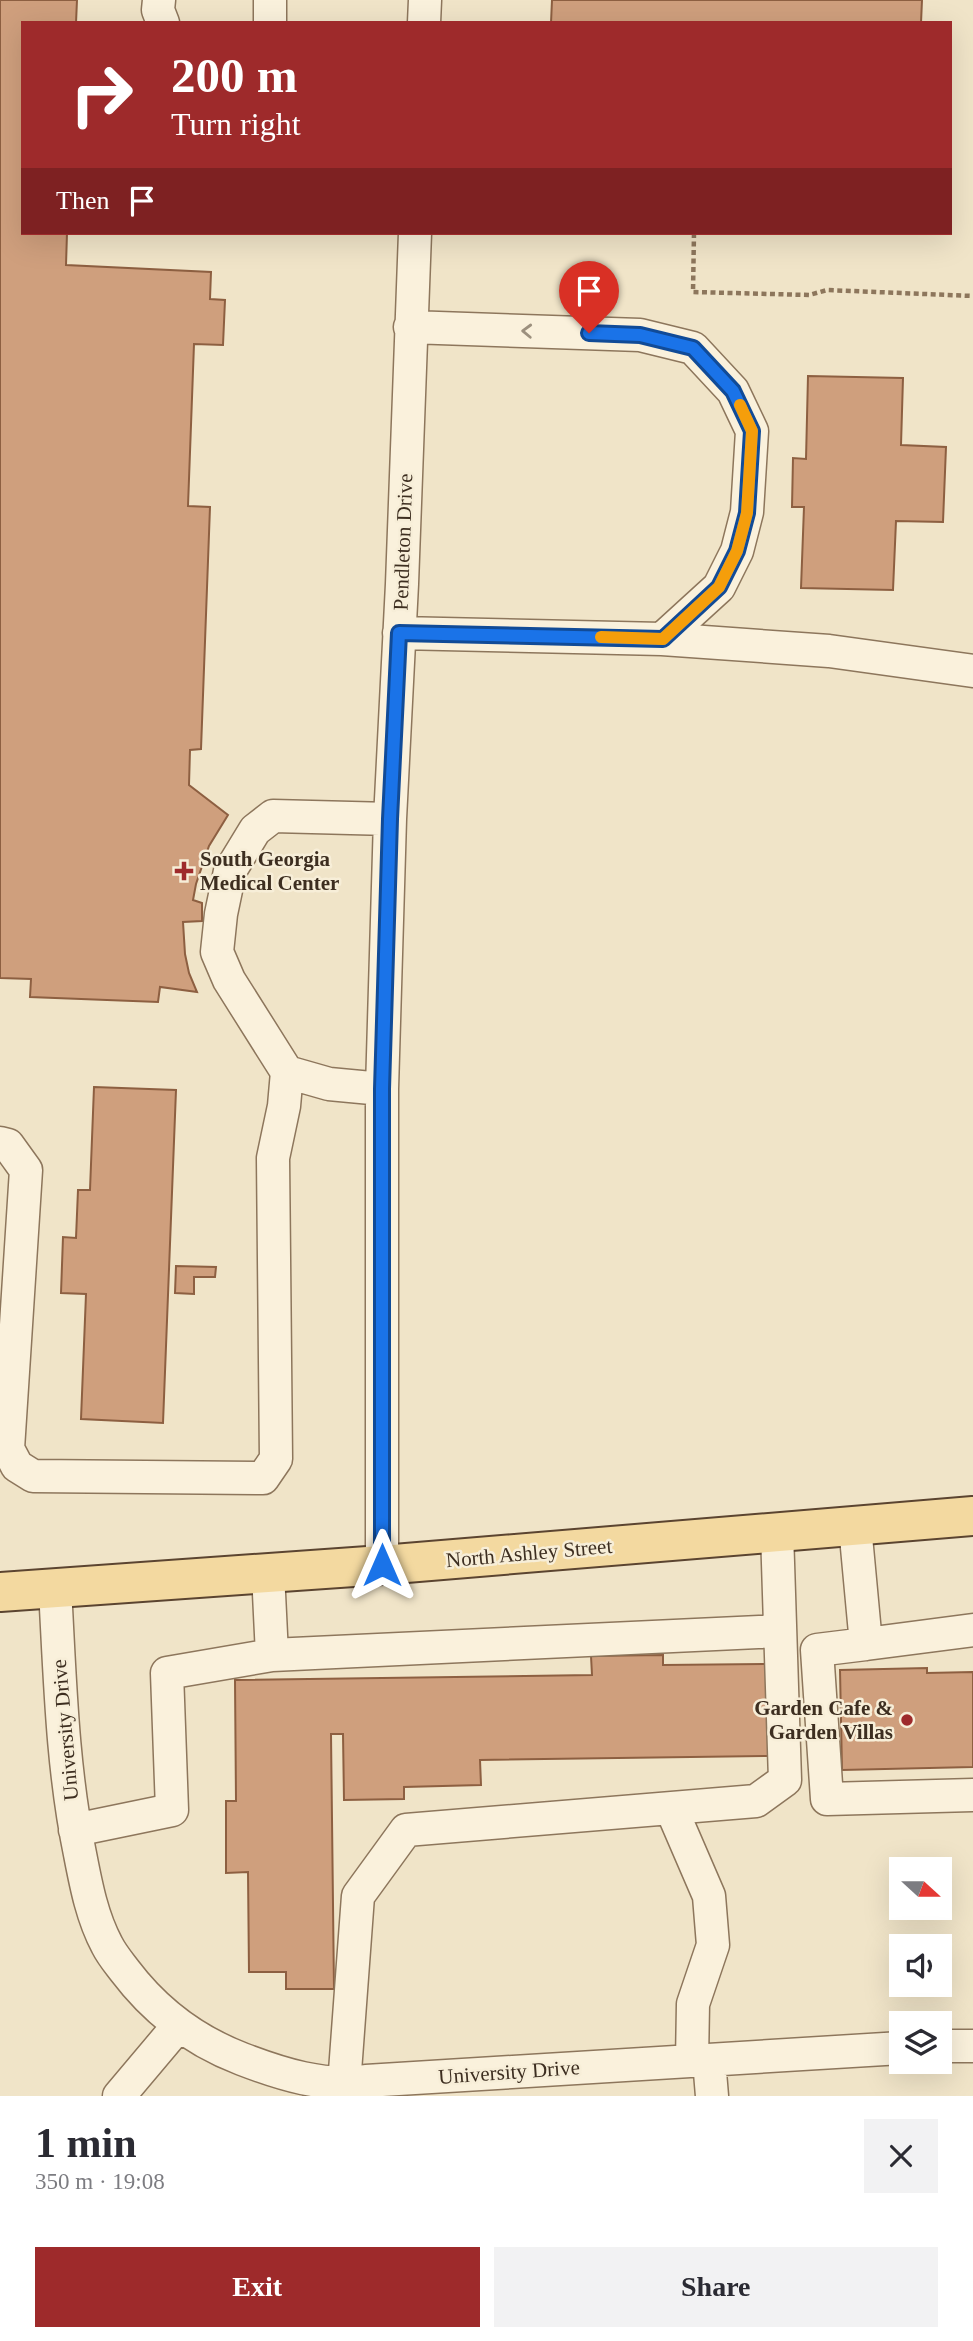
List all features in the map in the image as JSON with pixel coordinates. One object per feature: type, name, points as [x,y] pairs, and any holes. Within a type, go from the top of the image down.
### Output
[{"type":"main road","name":"North Ashley Street","points":[[0,1592],[382,1565],[973,1516]]},
{"type":"street","points":[[159,0],[158,10],[162,21]]},
{"type":"street","points":[[270,0],[270,21]]},
{"type":"street","points":[[424,21],[425,0]]},
{"type":"street","name":"Pendleton Drive","points":[[382,1565],[382,1089],[390,819],[415,235]]},
{"type":"street","points":[[411,327],[640,335],[693,348],[733,391],[752,431],[747,513],[737,551],[719,587],[663,639]]},
{"type":"street","points":[[399,633],[663,639],[829,650],[973,671]]},
{"type":"street","points":[[0,1143],[8,1145],[26,1170],[8,1449],[17,1466],[33,1476],[263,1479],[276,1458],[273,1158],[284,1106],[287,1072],[229,980],[217,952],[221,914],[230,871],[255,830],[273,816],[390,819]]},
{"type":"street","points":[[287,1072],[329,1084],[382,1089]]},
{"type":"street","points":[[855,1526],[866,1644]]},
{"type":"street","points":[[344,2085],[358,1896],[406,1830],[756,1801],[785,1780],[777,1532]]},
{"type":"street","points":[[268,1573],[272,1655]]},
{"type":"street","name":"University Drive","points":[[55,1589],[64,1752],[75,1830],[95,1918],[108,1948],[138,1988],[178,2026],[222,2051],[271,2070],[344,2085],[366,2081],[889,2049]]},
{"type":"street","points":[[973,1630],[817,1650],[827,1798],[973,1795]]},
{"type":"street","points":[[75,1830],[172,1810],[167,1673],[272,1655],[780,1631]]},
{"type":"street","points":[[671,1808],[709,1896],[713,1945],[694,2004],[701,2061],[712,2096]]},
{"type":"street","points":[[119,2096],[178,2026]]},
{"type":"street","points":[[952,2046],[973,2046]]},
{"type":"path","points":[[694,235],[693,292],[808,295],[827,290],[973,296]]},
{"type":"building","name":"South Georgia Medical Center","points":[[0,0],[77,0],[76,21],[21,21],[21,235],[67,235],[66,265],[211,272],[210,299],[225,300],[223,345],[194,344],[188,506],[210,507],[201,749],[190,750],[189,785],[228,815],[209,846],[196,884],[193,900],[202,903],[202,921],[183,922],[185,954],[197,992],[160,987],[158,1002],[30,997],[31,979],[0,978]]},
{"type":"building","points":[[552,0],[922,0],[921,21],[551,21]]},
{"type":"building","points":[[808,376],[903,378],[901,445],[946,447],[943,522],[896,521],[893,590],[801,588],[804,507],[792,507],[793,458],[806,459]]},
{"type":"building","points":[[94,1087],[176,1090],[163,1423],[81,1419],[86,1294],[61,1293],[63,1237],[76,1238],[78,1190],[90,1190]]},
{"type":"building","points":[[176,1266],[216,1267],[215,1277],[194,1277],[194,1294],[175,1293]]},
{"type":"building","points":[[663,1655],[663,1665],[766,1664],[766,1693],[779,1693],[770,1756],[480,1760],[481,1785],[404,1787],[404,1799],[344,1800],[343,1734],[331,1734],[334,1989],[286,1989],[286,1972],[249,1972],[248,1872],[226,1873],[226,1801],[236,1801],[235,1680],[592,1675],[591,1656]]},
{"type":"building","name":"Garden Cafe & Garden Villas","points":[[927,1668],[927,1673],[973,1672],[973,1767],[842,1770],[840,1670]]},
{"type":"slow traffic","points":[[601,637],[663,639],[719,587],[737,551],[747,513],[752,431],[740,405]]},
{"type":"place","name":"South Georgia Medical Center","points":[[184,871]]},
{"type":"place","name":"Garden Cafe & Garden Villas","points":[[907,1720]]},
{"type":"route","points":[[382,1565],[382,1089],[399,633],[663,639],[719,587],[737,551],[747,513],[752,431],[733,391],[693,348],[640,335],[589,333]]}]
